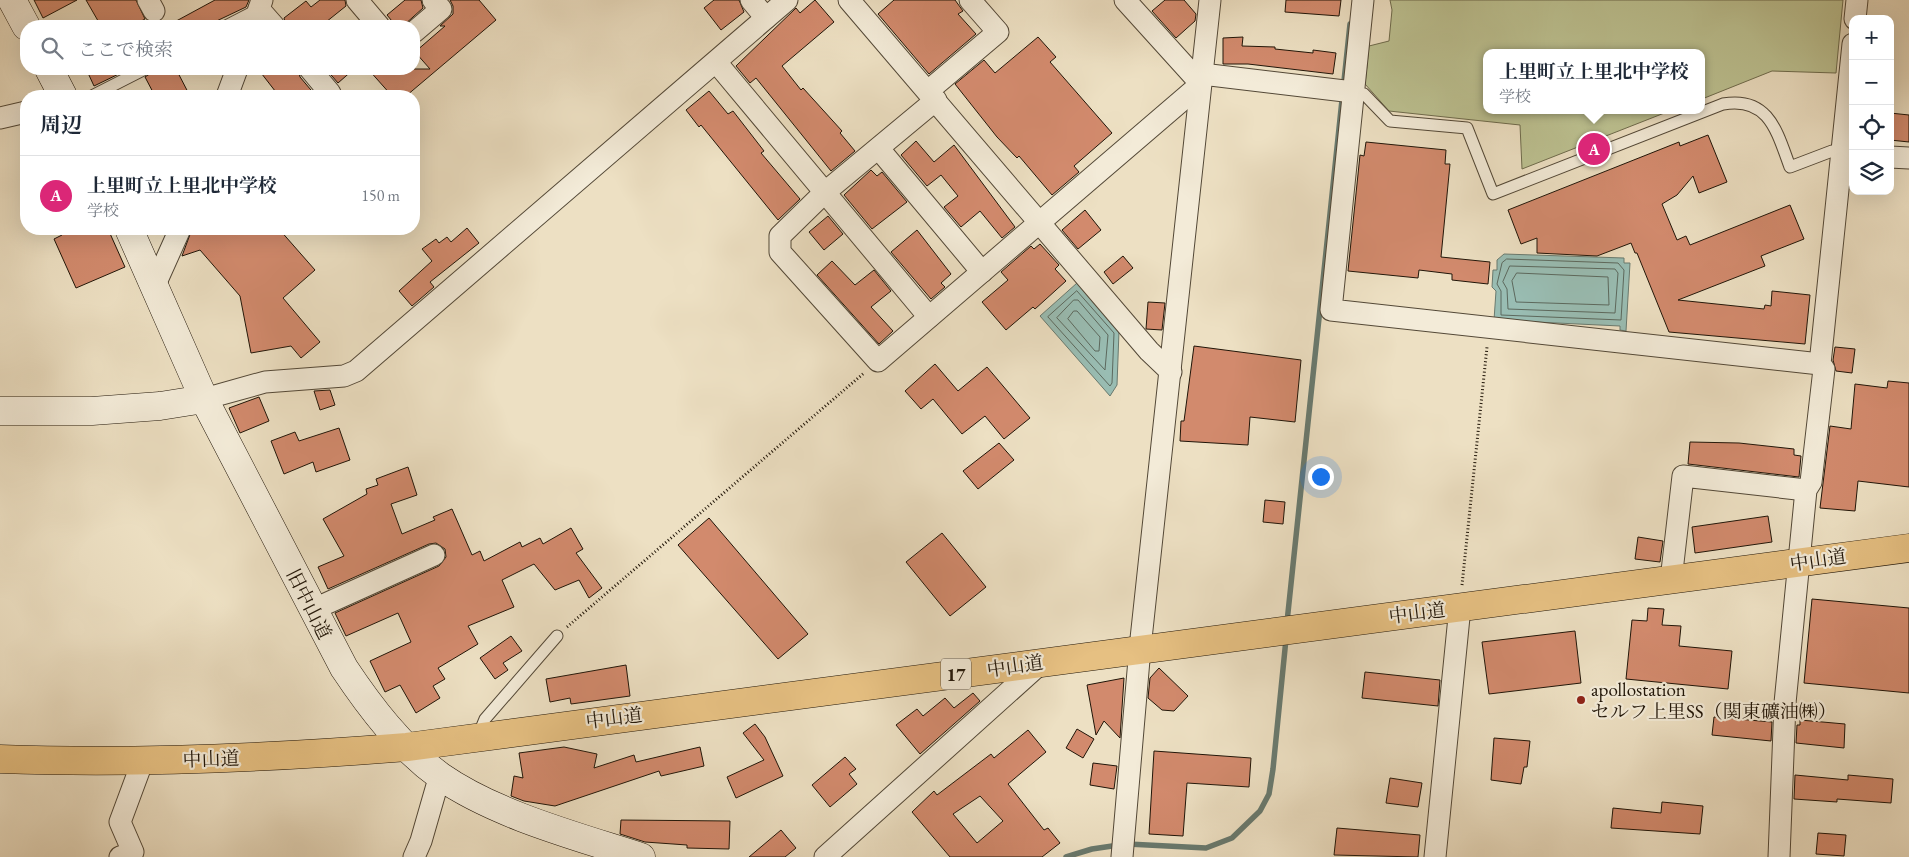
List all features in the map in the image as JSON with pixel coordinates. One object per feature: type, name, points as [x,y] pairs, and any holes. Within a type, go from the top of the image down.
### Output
[{"type":"highway","name":"中山道","points":[[0,759],[143,760],[319,754],[407,747],[478,736],[1041,663],[1140,648],[1909,548]]},
{"type":"main road","points":[[12,0],[23,20]]},
{"type":"main road","points":[[52,75],[60,90]]},
{"type":"main road","name":"旧中山道","points":[[132,235],[204,399],[312,610],[344,668],[362,695],[407,747],[440,775],[487,803],[632,856]]},
{"type":"main road","points":[[0,411],[92,412],[204,399]]},
{"type":"street","points":[[357,0],[374,20]]},
{"type":"street","points":[[420,27],[441,9],[433,0]]},
{"type":"street","points":[[751,0],[766,18]]},
{"type":"street","points":[[204,399],[250,385],[344,376],[356,371],[787,0]]},
{"type":"street","points":[[849,0],[1149,351],[1171,372]]},
{"type":"street","points":[[970,0],[998,32],[879,149],[824,193],[780,236],[780,252],[878,361],[1040,222],[1201,79]]},
{"type":"street","points":[[1125,0],[1201,79],[1347,91]]},
{"type":"street","points":[[1122,857],[1140,648],[1210,0]]},
{"type":"street","points":[[1363,0],[1347,91],[1332,310],[1820,364],[1824,369],[1811,482],[1806,490],[1785,703],[1779,857]]},
{"type":"street","points":[[1855,15],[1857,0]]},
{"type":"street","points":[[260,7],[270,20]]},
{"type":"street","points":[[1820,364],[1847,153],[1852,60]]},
{"type":"street","points":[[716,62],[929,317]]},
{"type":"street","points":[[229,90],[235,75]]},
{"type":"street","points":[[315,75],[328,90]]},
{"type":"street","points":[[0,118],[20,113]]},
{"type":"street","points":[[879,149],[982,272]]},
{"type":"street","points":[[1894,157],[1909,158]]},
{"type":"street","points":[[154,287],[177,235]]},
{"type":"street","points":[[1671,580],[1684,476],[1806,490]]},
{"type":"street","points":[[312,610],[434,555]]},
{"type":"street","points":[[1435,857],[1460,607]]},
{"type":"street","points":[[825,857],[1041,663]]},
{"type":"street","points":[[120,857],[133,852],[120,822],[143,760]]},
{"type":"street","points":[[422,852],[440,775]]},
{"type":"lane","points":[[237,20],[260,7]]},
{"type":"lane","points":[[104,90],[133,75]]},
{"type":"lane","points":[[1347,91],[1364,94],[1390,121],[1467,128],[1493,194],[1697,114]]},
{"type":"lane","points":[[1705,111],[1723,104],[1736,102],[1747,104],[1768,117],[1775,127],[1790,167],[1832,151],[1847,153]]},
{"type":"lane","points":[[478,736],[485,718],[557,636]]},
{"type":"path","points":[[1460,607],[1490,327]]},
{"type":"path","points":[[557,636],[878,361]]},
{"type":"green space","points":[[1390,0],[1843,0],[1836,73],[1772,71],[1705,98],[1705,49],[1483,49],[1483,114],[1662,114],[1522,169],[1520,125],[1389,111],[1365,84],[1369,46],[1389,41],[1392,10]]},
{"type":"water","points":[[1504,254],[1624,258],[1624,263],[1630,263],[1626,331],[1620,330],[1620,326],[1494,320],[1496,291],[1492,287],[1493,270],[1497,270],[1497,260]]},
{"type":"water","points":[[1077,283],[1119,331],[1117,385],[1110,396],[1040,316]]},
{"type":"building","points":[[34,0],[77,0],[43,18]]},
{"type":"building","points":[[86,0],[136,0],[145,19],[143,20],[98,20]]},
{"type":"building","points":[[215,0],[249,0],[246,7],[219,20],[178,20]]},
{"type":"building","points":[[320,0],[345,0],[346,6],[328,20],[284,20],[284,18],[306,1],[311,7]]},
{"type":"building","points":[[405,0],[421,0],[423,8],[410,20],[391,20],[387,15]]},
{"type":"building","points":[[450,0],[479,0],[496,20],[413,90],[387,90],[373,75],[420,75],[420,69],[430,69],[420,58],[420,48],[445,26],[440,26],[453,14],[453,6]]},
{"type":"building","points":[[714,0],[739,0],[744,12],[721,30],[704,8]]},
{"type":"building","points":[[815,0],[834,22],[782,66],[801,90],[803,88],[842,131],[840,133],[855,151],[831,171],[756,78],[750,83],[736,66],[796,8],[800,13]]},
{"type":"building","points":[[894,0],[955,0],[963,11],[958,14],[976,34],[929,74],[878,14]]},
{"type":"building","points":[[1165,0],[1184,0],[1196,14],[1195,21],[1176,38],[1152,11]]},
{"type":"building","points":[[1286,0],[1341,0],[1339,16],[1285,12]]},
{"type":"building","points":[[1038,37],[1056,57],[1050,62],[1112,133],[1074,166],[1079,172],[1052,195],[1019,156],[1017,158],[997,137],[955,84],[984,60],[995,73]]},
{"type":"building","points":[[1243,37],[1242,46],[1275,47],[1275,49],[1313,53],[1313,50],[1336,53],[1333,74],[1248,64],[1223,64],[1223,38]]},
{"type":"building","points":[[89,75],[117,75],[94,86]]},
{"type":"building","points":[[148,75],[179,75],[187,90],[152,90],[145,77]]},
{"type":"building","points":[[263,75],[300,75],[311,90],[274,90]]},
{"type":"building","points":[[331,75],[347,75],[338,83]]},
{"type":"building","points":[[709,91],[728,114],[733,111],[764,151],[761,153],[800,199],[778,220],[701,125],[699,127],[686,110]]},
{"type":"building","points":[[1894,113],[1909,115],[1909,142],[1894,140]]},
{"type":"building","points":[[1708,135],[1727,182],[1699,193],[1693,176],[1677,195],[1662,204],[1677,240],[1686,236],[1690,245],[1790,205],[1804,239],[1761,256],[1765,266],[1678,300],[1764,309],[1765,305],[1771,306],[1772,291],[1810,295],[1805,344],[1669,332],[1637,253],[1635,253],[1631,243],[1597,256],[1537,253],[1537,238],[1521,244],[1508,210],[1679,142],[1680,146]]},
{"type":"building","points":[[916,141],[934,162],[954,145],[1015,227],[1002,238],[980,211],[961,227],[944,207],[958,196],[941,175],[927,186],[901,155]]},
{"type":"building","points":[[1366,142],[1446,150],[1445,164],[1450,164],[1441,257],[1490,262],[1488,284],[1452,280],[1452,274],[1419,270],[1418,278],[1348,271],[1360,155],[1364,156]]},
{"type":"building","points":[[871,170],[877,176],[882,172],[907,202],[872,229],[844,195]]},
{"type":"building","points":[[1085,210],[1101,230],[1078,249],[1062,230]]},
{"type":"building","points":[[828,216],[843,234],[824,250],[809,232]]},
{"type":"building","points":[[467,228],[479,243],[430,282],[434,287],[412,306],[399,291],[432,261],[422,249],[436,239],[439,243],[447,237],[451,242]]},
{"type":"building","points":[[917,230],[951,274],[941,283],[945,287],[931,299],[891,252]]},
{"type":"building","points":[[62,235],[111,235],[125,267],[76,288],[54,239]]},
{"type":"building","points":[[190,235],[284,235],[315,270],[283,298],[320,342],[301,358],[291,346],[251,353],[240,296],[200,250],[182,256]]},
{"type":"building","points":[[1040,244],[1059,265],[1055,269],[1066,281],[1035,309],[1033,307],[1006,330],[982,302],[1008,280],[1001,272],[1031,246],[1034,249]]},
{"type":"building","points":[[1123,256],[1133,268],[1113,284],[1104,272]]},
{"type":"building","points":[[832,261],[855,285],[874,270],[891,291],[871,307],[893,331],[879,344],[817,275]]},
{"type":"building","points":[[1148,302],[1165,303],[1162,330],[1146,329]]},
{"type":"building","points":[[1194,346],[1301,360],[1295,422],[1250,417],[1248,445],[1180,441],[1181,421],[1184,421]]},
{"type":"building","points":[[1835,347],[1855,349],[1852,373],[1836,371],[1833,360]]},
{"type":"building","points":[[935,364],[958,391],[987,367],[1030,418],[1004,439],[985,416],[962,434],[933,399],[921,409],[905,391]]},
{"type":"building","points":[[1888,381],[1909,383],[1909,487],[1858,481],[1855,511],[1820,508],[1830,426],[1851,429],[1855,384],[1887,388]]},
{"type":"building","points":[[330,390],[335,405],[320,410],[314,391]]},
{"type":"building","points":[[259,397],[269,421],[240,433],[229,408]]},
{"type":"building","points":[[339,428],[350,460],[316,472],[313,462],[284,474],[271,441],[295,432],[299,441]]},
{"type":"building","points":[[1690,442],[1739,443],[1794,449],[1794,455],[1801,456],[1799,477],[1688,464]]},
{"type":"building","points":[[999,443],[1014,460],[978,489],[963,471]]},
{"type":"building","points":[[408,467],[417,495],[391,504],[402,534],[435,520],[433,517],[452,509],[472,555],[480,551],[484,561],[520,542],[522,547],[540,538],[543,544],[571,528],[583,549],[576,553],[602,588],[589,598],[579,580],[555,590],[534,564],[502,580],[514,607],[468,626],[478,644],[438,668],[445,679],[433,686],[440,698],[416,713],[400,685],[385,692],[370,661],[411,642],[398,613],[346,636],[335,613],[439,566],[446,557],[445,549],[436,543],[429,544],[328,589],[318,567],[344,556],[323,519],[367,494],[366,489],[378,485],[376,479]]},
{"type":"building","points":[[1265,500],[1285,502],[1283,524],[1263,522]]},
{"type":"building","points":[[1768,516],[1772,542],[1695,553],[1692,527]]},
{"type":"building","points":[[709,518],[808,634],[778,659],[678,545]]},
{"type":"building","points":[[942,533],[986,587],[950,616],[906,562]]},
{"type":"building","points":[[1638,537],[1663,541],[1660,562],[1635,559]]},
{"type":"building","points":[[1812,599],[1909,608],[1909,693],[1804,683]]},
{"type":"building","points":[[1648,608],[1664,609],[1662,625],[1681,626],[1679,646],[1732,651],[1728,689],[1626,679],[1632,620],[1647,621]]},
{"type":"building","points":[[1575,631],[1581,683],[1489,694],[1482,642]]},
{"type":"building","points":[[511,636],[522,651],[503,663],[508,670],[495,679],[480,658]]},
{"type":"building","points":[[626,665],[630,696],[571,704],[570,698],[550,702],[546,679]]},
{"type":"building","points":[[1159,668],[1188,696],[1174,711],[1162,710],[1148,698],[1150,678]]},
{"type":"building","points":[[1365,672],[1440,680],[1438,706],[1362,698]]},
{"type":"building","points":[[1124,678],[1120,738],[1104,721],[1096,735],[1087,685]]},
{"type":"building","points":[[973,693],[980,701],[920,754],[896,725],[917,709],[923,716],[945,698],[954,708]]},
{"type":"building","points":[[1714,717],[1772,722],[1771,741],[1712,735]]},
{"type":"building","points":[[1800,720],[1845,724],[1844,748],[1796,743],[1797,725],[1800,725]]},
{"type":"building","points":[[755,724],[765,737],[783,776],[736,798],[727,777],[764,760],[743,733]]},
{"type":"building","points":[[1077,729],[1094,739],[1083,758],[1066,748]]},
{"type":"building","points":[[1028,730],[1046,752],[1008,784],[1044,830],[1048,828],[1060,843],[1042,857],[950,857],[912,812],[934,791],[937,795],[991,754],[994,758]],"holes":[[[980,796],[1003,821],[977,843],[953,814]]]},
{"type":"building","points":[[1494,738],[1530,741],[1527,767],[1524,767],[1521,784],[1491,780]]},
{"type":"building","points":[[564,747],[597,754],[594,768],[634,755],[636,762],[700,747],[704,766],[661,776],[659,771],[555,806],[524,801],[511,796],[514,776],[523,778],[519,753]]},
{"type":"building","points":[[1154,751],[1251,758],[1249,787],[1187,783],[1183,836],[1149,834]]},
{"type":"building","points":[[845,757],[856,769],[849,774],[857,784],[830,807],[812,785]]},
{"type":"building","points":[[1093,763],[1117,766],[1114,789],[1090,785]]},
{"type":"building","points":[[1795,775],[1848,780],[1848,775],[1893,779],[1891,803],[1837,799],[1837,802],[1794,799]]},
{"type":"building","points":[[1390,778],[1422,783],[1418,807],[1386,803]]},
{"type":"building","points":[[1662,802],[1703,806],[1700,834],[1611,828],[1613,808],[1661,813]]},
{"type":"building","points":[[621,820],[730,821],[729,849],[687,848],[687,845],[645,842],[620,834]]},
{"type":"building","points":[[1337,828],[1420,835],[1418,857],[1334,855]]},
{"type":"building","points":[[781,830],[796,848],[785,857],[749,857]]},
{"type":"building","points":[[1818,833],[1846,835],[1844,856],[1816,854]]},
{"type":"waterway","points":[[1287,622],[1350,24]]},
{"type":"waterway","points":[[1128,844],[1206,848],[1232,838],[1260,811],[1269,794],[1273,769],[1286,639]]},
{"type":"waterway","points":[[1066,857],[1092,849],[1119,845]]},
{"type":"place","name":"上里町立上里北中学校","points":[[1594,149]]},
{"type":"place","name":"apollostation セルフ上里SS（関東礦油㈱）","points":[[1581,700]]}]
